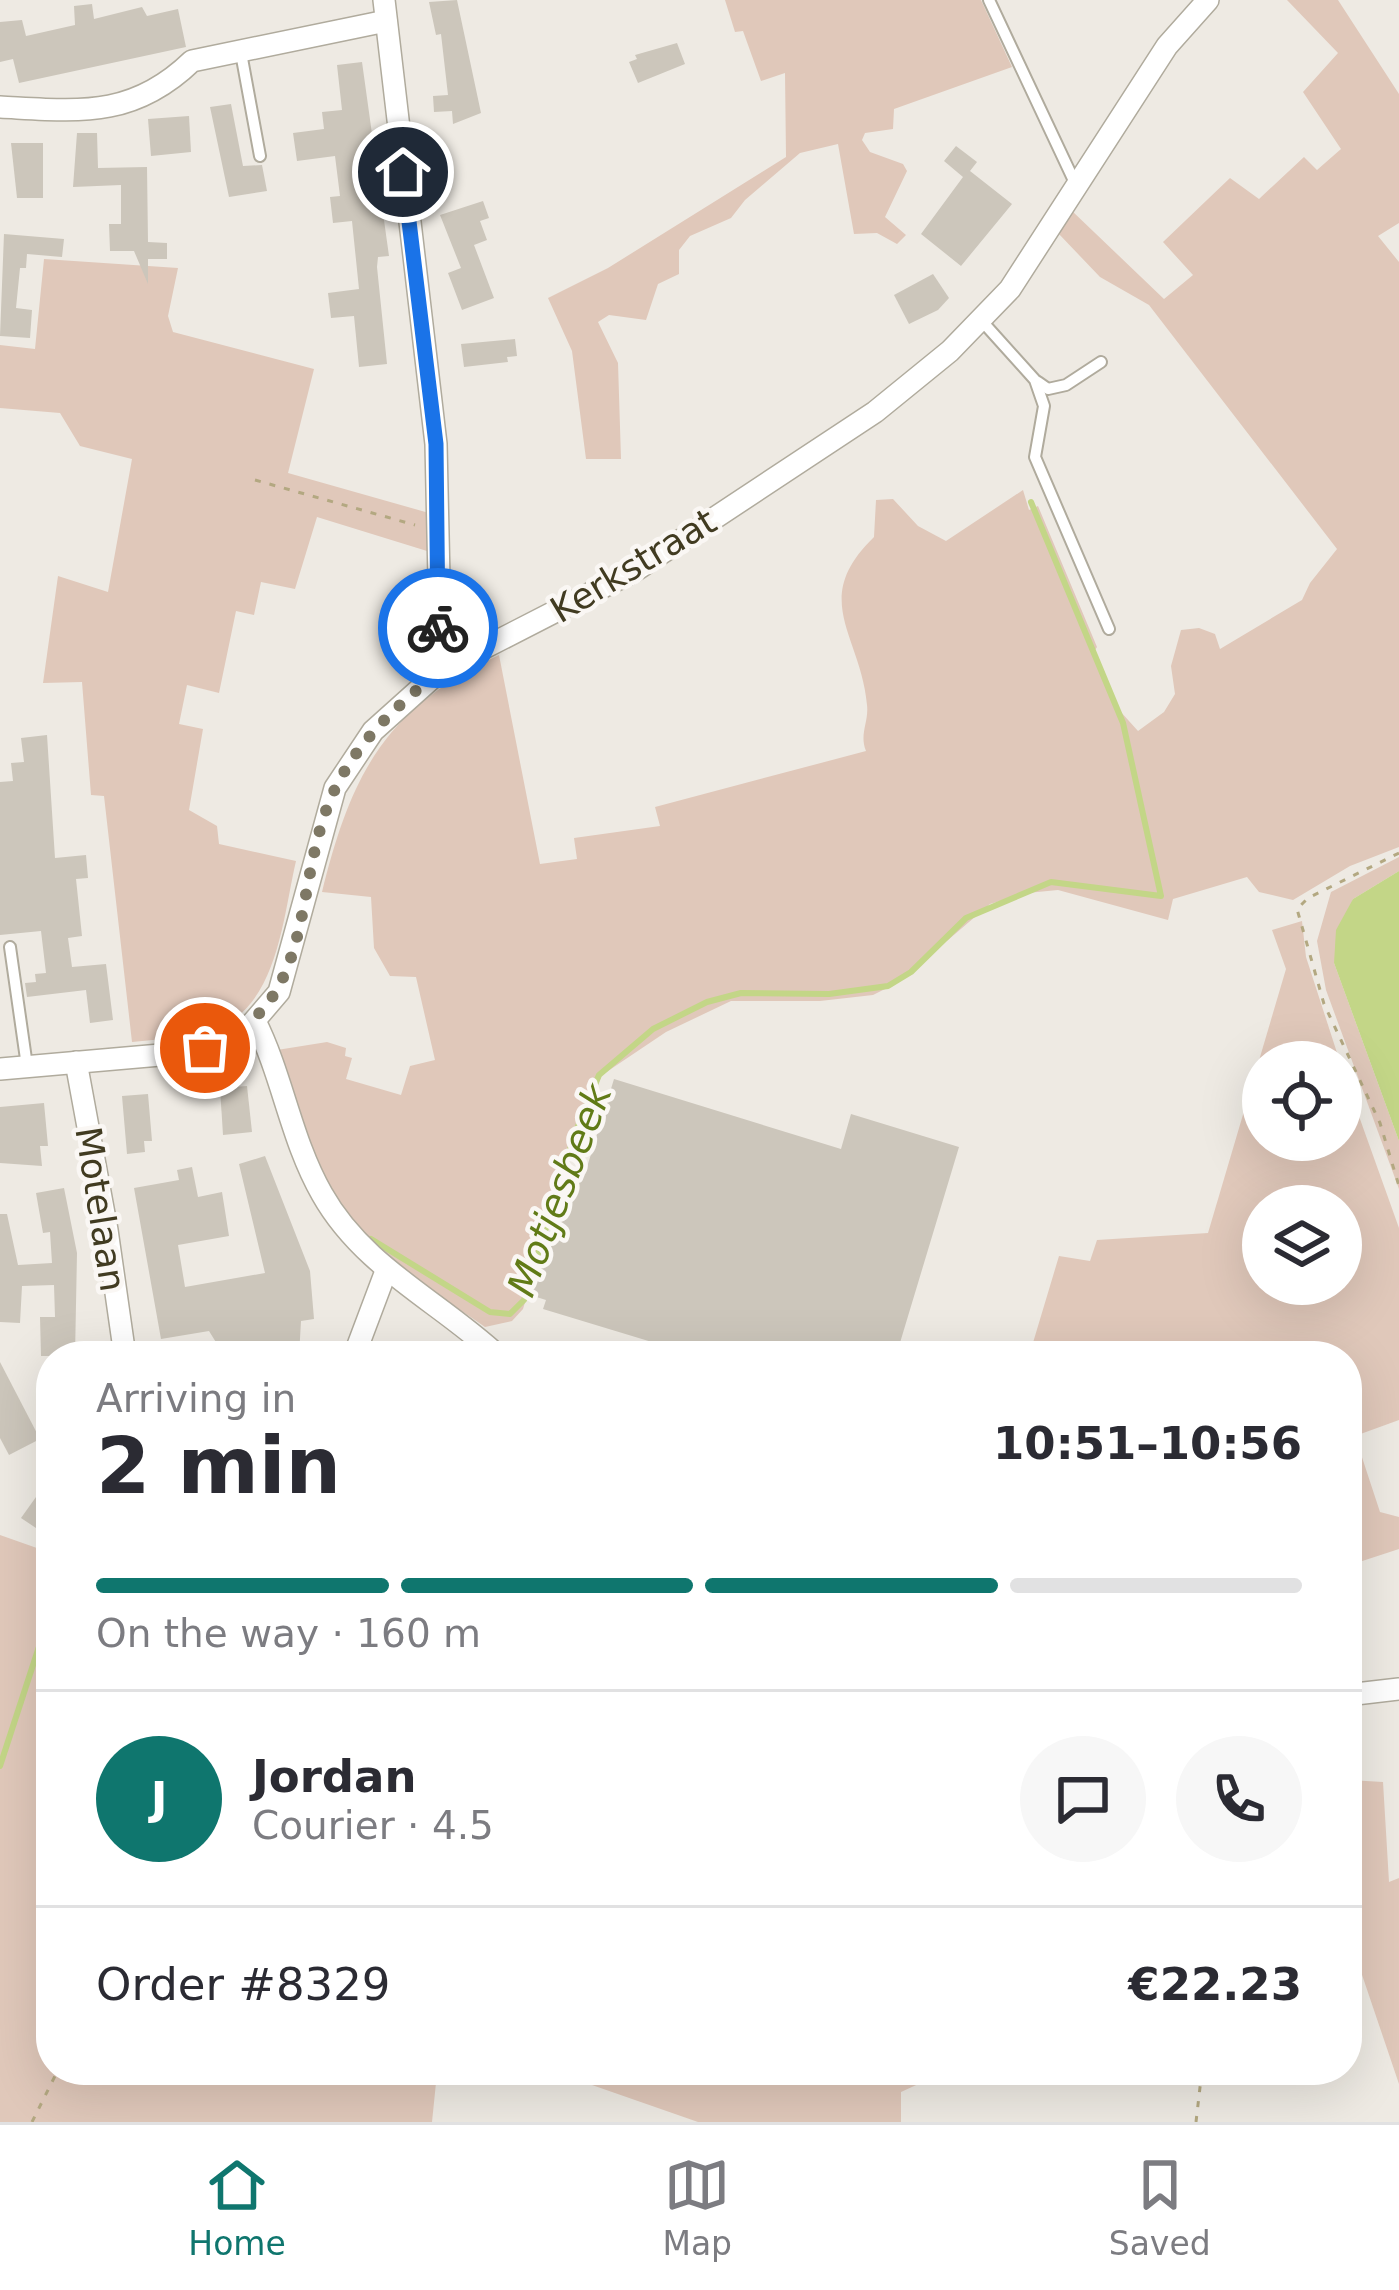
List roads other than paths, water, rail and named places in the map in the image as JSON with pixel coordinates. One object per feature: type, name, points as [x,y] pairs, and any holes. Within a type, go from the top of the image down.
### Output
[{"type":"street","name":"Kerkstraat","points":[[255,1022],[279,992],[335,788],[373,731],[441,670],[636,570],[875,412],[950,351],[1010,290],[1167,46],[1208,0]]},
{"type":"street","points":[[0,107],[107,109],[139,100],[169,83],[192,61],[385,10],[436,444],[441,670]]},
{"type":"street","points":[[0,1069],[205,1048],[235,1037],[255,1022],[273,1058],[306,1162],[349,1234],[386,1271],[478,1341]]},
{"type":"street","name":"Motelaan","points":[[76,1062],[122,1341]]},
{"type":"street","points":[[360,1341],[386,1271]]},
{"type":"street","points":[[1362,1693],[1399,1689]]},
{"type":"lane","points":[[989,0],[1076,185]]},
{"type":"lane","points":[[241,48],[260,156]]},
{"type":"lane","points":[[981,320],[1035,380],[1048,388],[1066,385],[1101,362]]},
{"type":"lane","points":[[1035,380],[1044,406],[1035,457],[1109,629]]},
{"type":"lane","points":[[10,947],[27,1066]]},
{"type":"waterway","name":"Motjesbeek","points":[[371,1239],[490,1312],[510,1314],[524,1300],[574,1136],[599,1075],[653,1029],[707,1002],[741,993],[829,994],[888,986],[911,972],[966,918],[1051,882],[1161,896],[1123,723],[1031,502]]},
{"type":"waterway","name":"Motjesbeek","points":[[0,1766],[36,1656]]}]
